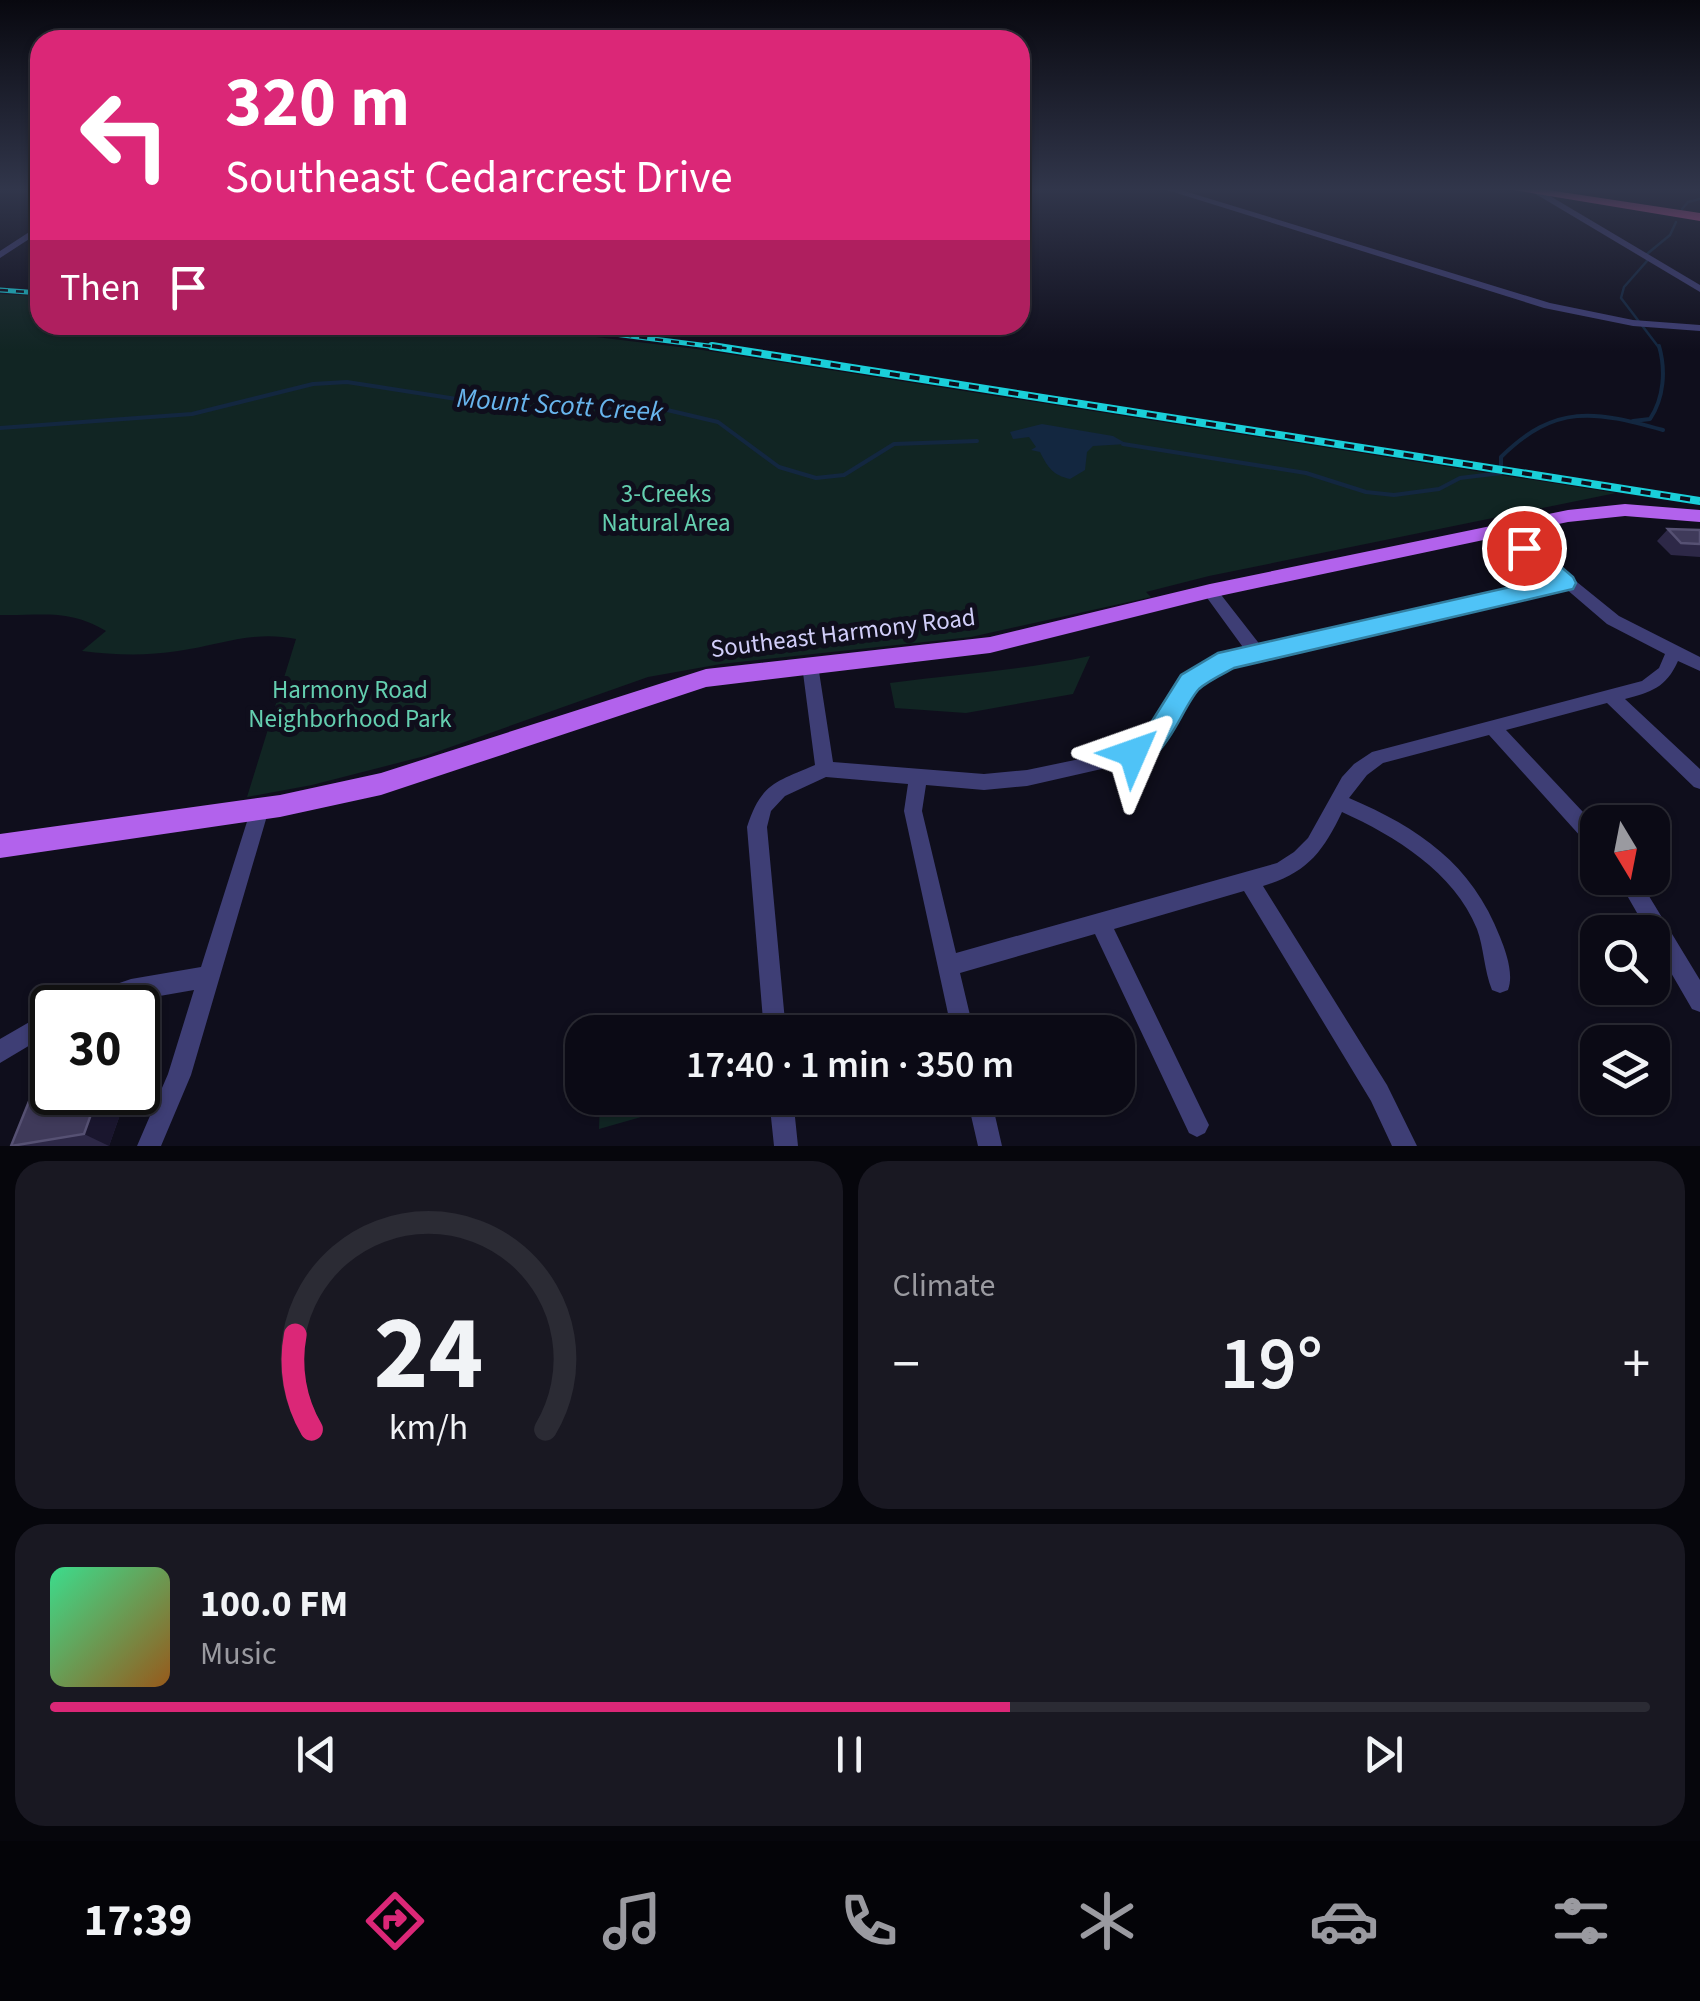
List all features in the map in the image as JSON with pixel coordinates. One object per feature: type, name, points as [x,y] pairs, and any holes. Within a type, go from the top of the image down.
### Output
[{"type":"main road","name":"Southeast Harmony Road","points":[[0,846],[260,809],[405,778],[684,683],[730,673],[990,645],[1210,591],[1600,512],[1700,516]]},
{"type":"street","points":[[1344,243],[1507,294],[1614,320],[1700,328]]},
{"type":"street","points":[[1622,243],[1700,289]]},
{"type":"street","points":[[1504,530],[1613,620],[1700,666]]},
{"type":"street","points":[[774,1015],[758,817],[778,790],[826,769],[918,779],[1006,780],[1122,758],[1158,734],[1182,692],[1200,674],[1227,660],[1564,583]]},
{"type":"street","points":[[1210,591],[1257,652]]},
{"type":"street","points":[[948,966],[1282,871],[1309,854],[1328,828],[1337,801],[1354,774],[1378,756],[1612,697],[1658,680],[1673,654]]},
{"type":"street","points":[[810,665],[826,769]]},
{"type":"street","points":[[1612,697],[1700,781]]},
{"type":"street","points":[[1492,727],[1580,822]]},
{"type":"street","points":[[918,779],[913,811],[959,1015]]},
{"type":"street","points":[[1337,801],[1401,830],[1454,876],[1476,904],[1490,934],[1500,982]]},
{"type":"street","points":[[149,1146],[179,1074],[260,809]]},
{"type":"street","points":[[1249,881],[1379,1093],[1406,1146]]},
{"type":"street","points":[[1637,895],[1700,1001]]},
{"type":"street","points":[[1100,923],[1197,1126]]},
{"type":"street","points":[[160,985],[208,978]]},
{"type":"street","points":[[0,1052],[30,1034]]},
{"type":"street","points":[[783,1115],[786,1146]]},
{"type":"street","points":[[983,1115],[990,1146]]},
{"type":"green space","name":"3-Creeks Natural Area","points":[[0,294],[30,296],[30,335],[580,335],[696,349],[1616,493],[1209,576],[1146,592],[1151,597],[971,637],[721,664],[648,677],[425,756],[247,797],[296,639],[251,637],[166,653],[106,653],[82,651],[106,631],[79,619],[0,615]]},
{"type":"green space","points":[[1090,656],[1073,694],[966,713],[895,708],[890,683],[1015,668]]},
{"type":"green space","points":[[599,1115],[648,1115],[599,1129]]},
{"type":"water","points":[[1042,424],[1113,436],[1127,444],[1093,446],[1087,452],[1085,470],[1070,479],[1055,473],[1040,452],[1031,450],[1036,447],[1029,437],[1013,439],[1010,432]]},
{"type":"building","points":[[1668,529],[1700,530],[1700,544],[1681,543]]},
{"type":"building","points":[[30,1099],[30,1115],[91,1115],[84,1134],[11,1146]]},
{"type":"waterway","name":"Mount Scott Creek","points":[[1659,348],[1621,298],[1624,287],[1647,261],[1647,254],[1660,243]]},
{"type":"waterway","name":"Mount Scott Creek","points":[[1633,421],[1650,419],[1658,402],[1663,374],[1659,348]]},
{"type":"waterway","name":"Mount Scott Creek","points":[[0,428],[192,414],[313,384],[347,382],[508,407],[663,409],[718,422],[779,467],[816,478],[844,475],[894,444],[977,441]]},
{"type":"waterway","name":"Mount Scott Creek","points":[[1123,444],[1306,473],[1366,492],[1394,495],[1439,489],[1460,478],[1501,473],[1501,457],[1540,427],[1558,420],[1596,416],[1663,430]]},
{"type":"railway","points":[[0,290],[30,292]]},
{"type":"railway","points":[[622,335],[727,348]]},
{"type":"railway","points":[[712,346],[727,348]]},
{"type":"railway","points":[[727,348],[732,349]]},
{"type":"railway","points":[[727,348],[1700,501]]},
{"type":"route","points":[[1133,753],[1158,734],[1190,682],[1227,660],[1564,583],[1524,548]]},
{"type":"park label","name":"Harmony Road Neighborhood Park","points":[[350,704]]}]
